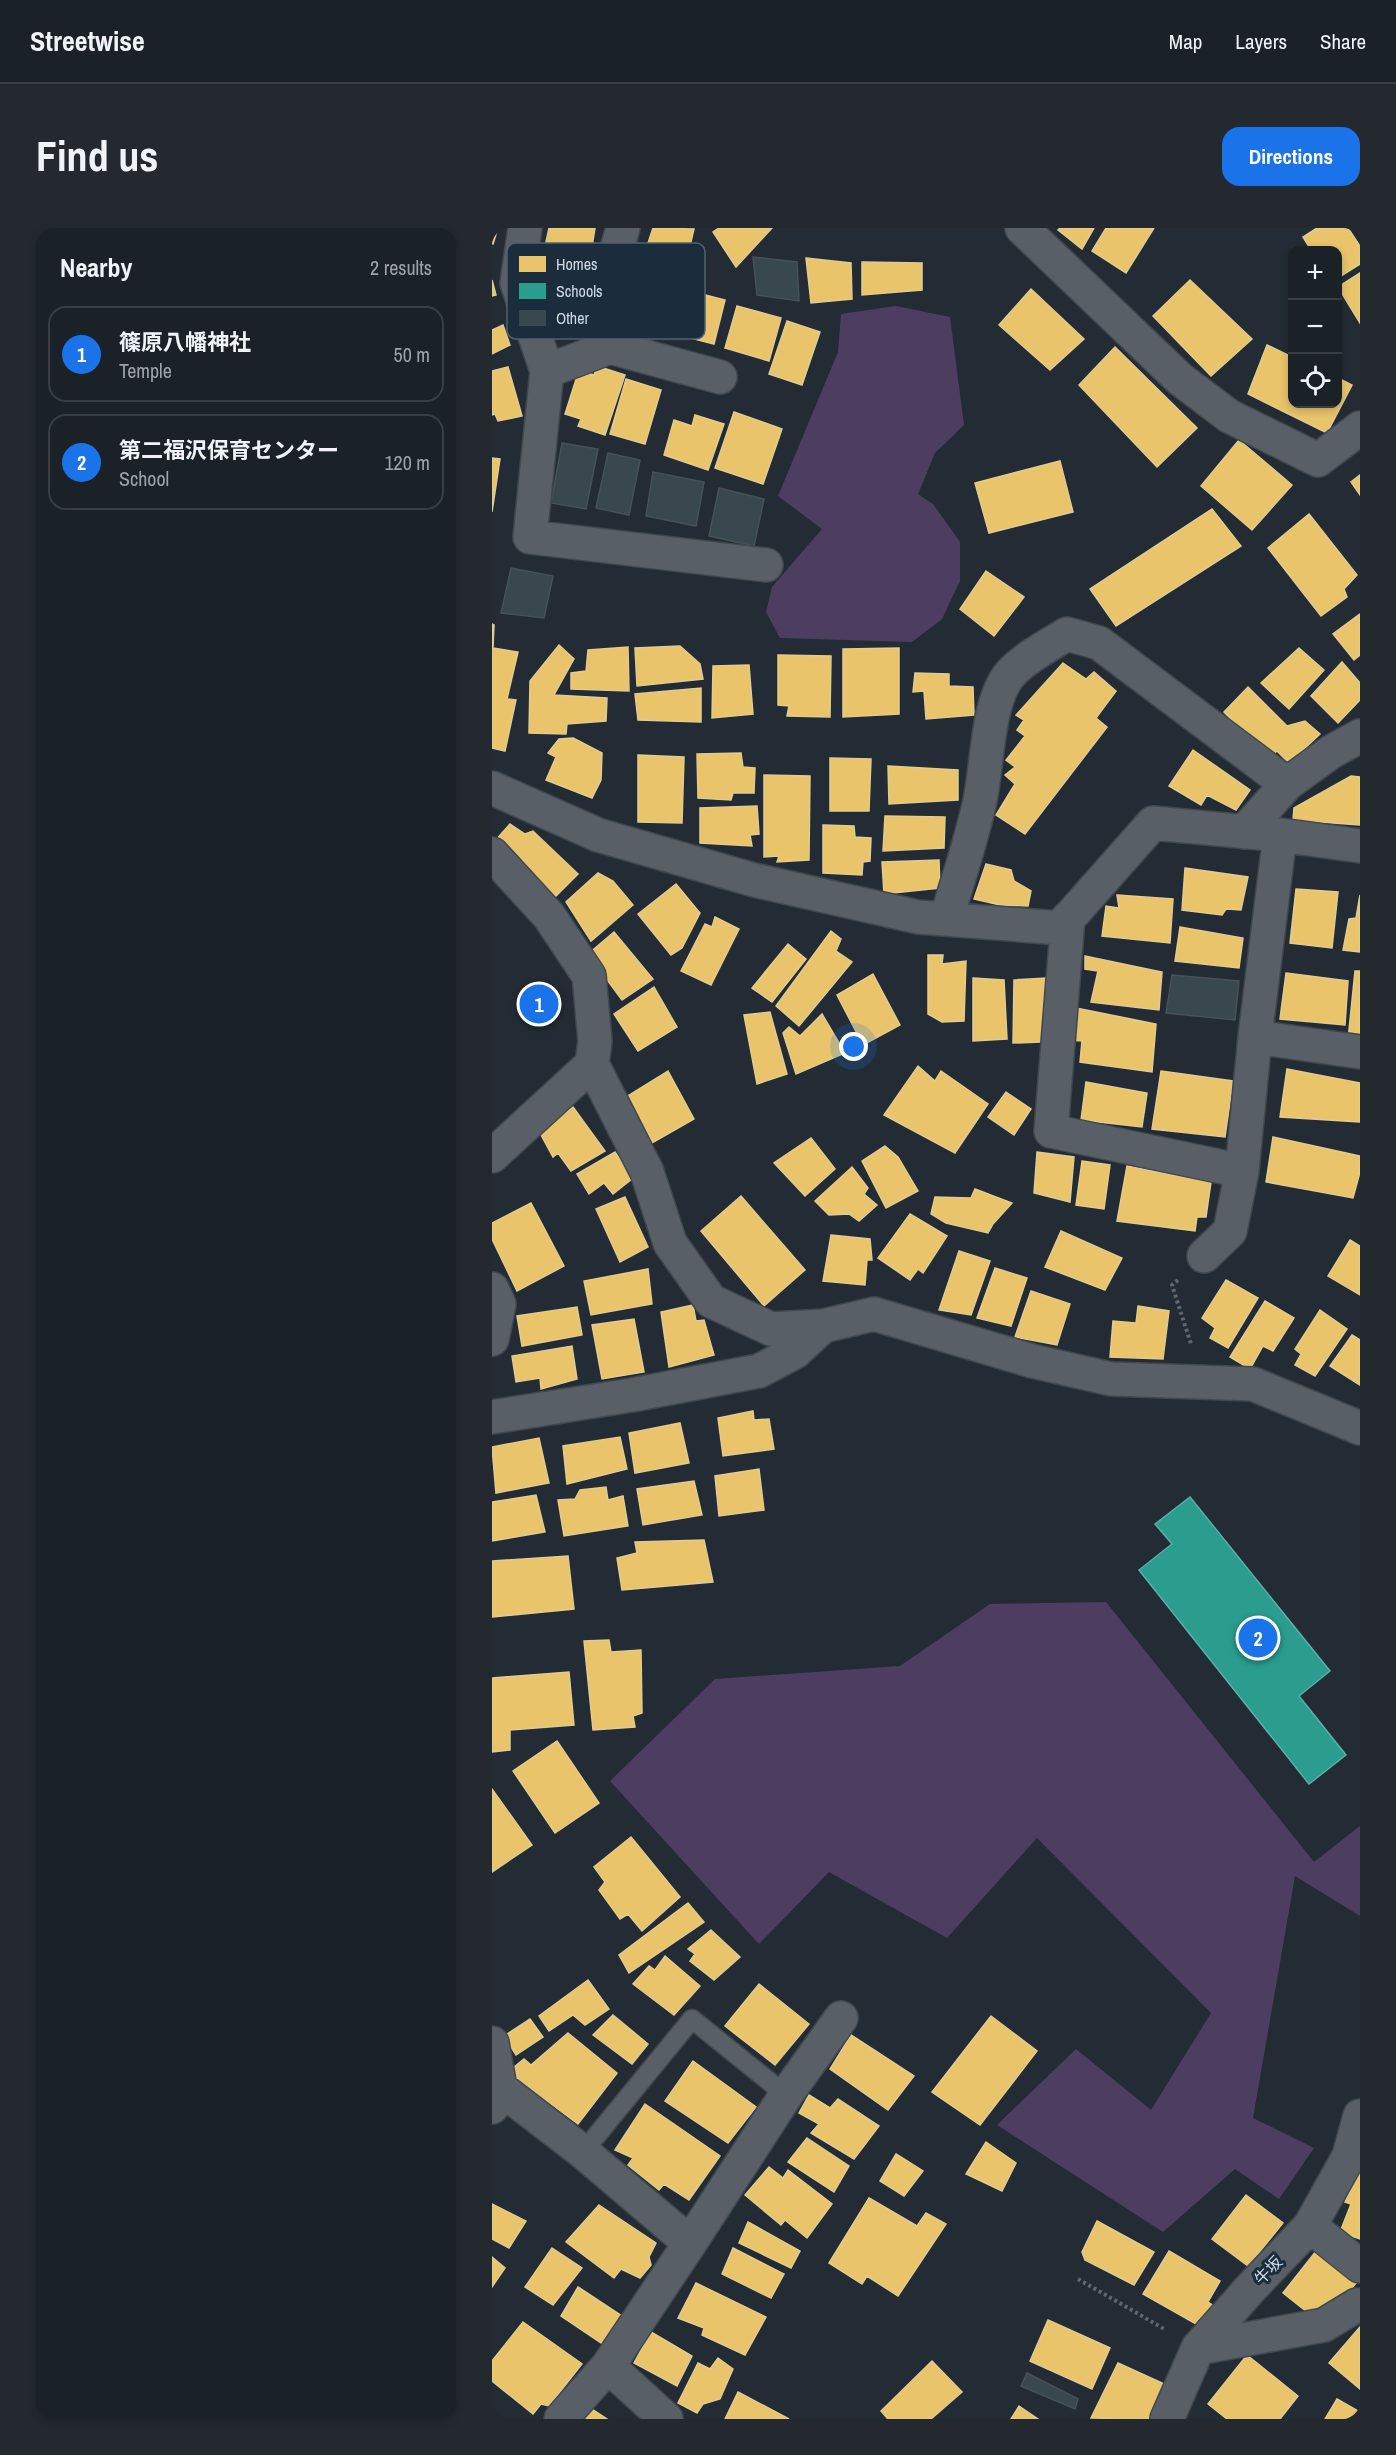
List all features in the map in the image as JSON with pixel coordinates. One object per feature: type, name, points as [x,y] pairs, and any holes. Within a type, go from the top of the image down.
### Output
[{"type":"street","points":[[523,243],[525,228]]},
{"type":"street","points":[[619,243],[623,228]]},
{"type":"street","points":[[1022,228],[1180,379],[1228,416],[1318,460],[1360,428]]},
{"type":"street","points":[[536,339],[547,371],[530,537],[766,565]]},
{"type":"street","points":[[608,339],[609,347]]},
{"type":"street","points":[[547,371],[609,347],[720,377]]},
{"type":"street","points":[[946,919],[980,802],[996,698],[1011,673],[1042,649],[1067,634],[1099,644],[1287,784]]},
{"type":"street","points":[[1244,832],[1287,784],[1331,752],[1360,736]]},
{"type":"street","points":[[492,788],[598,835],[754,879],[918,917],[1060,928],[1153,823],[1280,835],[1360,846]]},
{"type":"street","points":[[1203,1257],[1230,1231],[1242,1172],[1255,1037],[1280,835]]},
{"type":"street","points":[[492,854],[549,915],[589,976],[595,1041],[592,1064],[647,1172],[670,1244],[711,1301],[771,1329],[823,1326],[874,1314],[1032,1361],[1111,1379],[1253,1384],[1360,1428]]},
{"type":"street","points":[[1068,918],[1050,1131],[1242,1172]]},
{"type":"street","points":[[1255,1037],[1360,1052]]},
{"type":"street","points":[[492,1156],[592,1064]]},
{"type":"street","points":[[492,1289],[499,1304],[492,1339]]},
{"type":"street","points":[[492,1417],[632,1395],[759,1371],[795,1352],[823,1326]]},
{"type":"street","points":[[561,2419],[608,2366],[786,2095],[841,2018]]},
{"type":"street","points":[[492,2043],[496,2098],[584,2152],[690,2243]]},
{"type":"street","name":"牛坂","points":[[1167,2419],[1198,2348],[1248,2290],[1310,2226],[1349,2156],[1360,2116]]},
{"type":"street","points":[[1310,2226],[1360,2266]]},
{"type":"street","points":[[1198,2348],[1324,2325],[1359,2304]]},
{"type":"street","points":[[608,2366],[666,2419]]},
{"type":"lane","points":[[584,2152],[692,2019],[786,2095]]},
{"type":"path","points":[[1203,1257],[1172,1285],[1203,1382]]},
{"type":"path","points":[[1078,2279],[1132,2311]]},
{"type":"shaded area","points":[[896,306],[950,317],[964,425],[935,453],[918,494],[933,504],[960,542],[960,581],[942,619],[912,642],[780,638],[766,612],[772,587],[822,529],[778,496],[838,352],[841,314]]},
{"type":"shaded area","points":[[1106,1602],[1314,1862],[1360,1826],[1360,1916],[1295,1876],[1253,2118],[1314,2148],[1279,2199],[1235,2169],[1163,2232],[997,2125],[1076,2049],[1151,2110],[1211,2013],[1037,1838],[947,1938],[829,1872],[759,1944],[610,1781],[715,1679],[900,1666],[990,1604]]},
{"type":"building: Homes","points":[[492,228],[498,228],[493,244],[492,244]]},
{"type":"building: Homes","points":[[549,228],[595,228],[593,243],[546,243]]},
{"type":"building: Homes","points":[[653,228],[694,229],[691,243],[648,243]]},
{"type":"building: Homes","points":[[719,228],[772,228],[736,267],[713,232]]},
{"type":"building: Homes","points":[[1060,228],[1094,228],[1082,249],[1058,230]]},
{"type":"building: Homes","points":[[1106,228],[1154,228],[1126,273],[1092,251]]},
{"type":"building: Homes","points":[[1317,228],[1348,228],[1360,246],[1360,264],[1342,275],[1342,246],[1309,246],[1303,237]]},
{"type":"building: Homes","points":[[806,258],[851,263],[852,299],[811,303]]},
{"type":"building: Homes","points":[[862,262],[922,263],[922,290],[862,295]]},
{"type":"building: Homes","points":[[1360,273],[1360,323],[1342,294],[1342,284]]},
{"type":"building: Homes","points":[[492,280],[496,295],[492,296]]},
{"type":"building: Homes","points":[[1190,280],[1252,339],[1211,376],[1153,316]]},
{"type":"building: Homes","points":[[1031,289],[1084,339],[1050,370],[999,325]]},
{"type":"building: Homes","points":[[705,295],[725,300],[714,344],[694,339],[705,339]]},
{"type":"building: Homes","points":[[737,306],[781,318],[769,361],[725,348]]},
{"type":"building: Homes","points":[[787,321],[820,332],[802,385],[769,374]]},
{"type":"building: Homes","points":[[503,325],[510,345],[492,354],[492,330]]},
{"type":"building: Homes","points":[[1267,345],[1288,355],[1288,408],[1340,408],[1327,433],[1248,394]]},
{"type":"building: Homes","points":[[1115,347],[1197,428],[1157,467],[1079,385]]},
{"type":"building: Homes","points":[[597,366],[625,375],[605,435],[578,426],[581,419],[565,414],[579,370],[594,375]]},
{"type":"building: Homes","points":[[508,367],[522,416],[498,421],[495,414],[492,415],[492,371]]},
{"type":"building: Homes","points":[[626,379],[661,390],[645,444],[610,434]]},
{"type":"building: Homes","points":[[1342,380],[1352,385],[1342,404]]},
{"type":"building: Homes","points":[[734,412],[782,429],[763,484],[715,468]]},
{"type":"building: Homes","points":[[695,415],[724,424],[708,470],[664,455],[674,420],[692,426]]},
{"type":"building: Homes","points":[[1239,440],[1292,485],[1252,530],[1201,486]]},
{"type":"building: Homes","points":[[492,458],[500,459],[492,512]]},
{"type":"building: Homes","points":[[1060,461],[1073,512],[989,533],[975,483]]},
{"type":"building: Homes","points":[[1360,475],[1360,495],[1351,482]]},
{"type":"building: Homes","points":[[1212,509],[1241,546],[1116,626],[1090,589]]},
{"type":"building: Homes","points":[[1309,514],[1357,575],[1344,589],[1347,597],[1321,616],[1268,548]]},
{"type":"building: Homes","points":[[986,571],[1024,597],[994,636],[960,609]]},
{"type":"building: Homes","points":[[1360,614],[1360,655],[1354,660],[1333,634]]},
{"type":"building: Homes","points":[[492,624],[494,625],[493,648],[518,652],[507,699],[516,700],[505,751],[492,748]]},
{"type":"building: Homes","points":[[559,645],[574,659],[554,695],[607,698],[606,721],[567,724],[566,734],[529,733],[530,681]]},
{"type":"building: Homes","points":[[680,646],[700,664],[703,679],[637,686],[635,648]]},
{"type":"building: Homes","points":[[628,647],[629,691],[571,689],[571,673],[586,671],[588,650]]},
{"type":"building: Homes","points":[[899,648],[899,714],[843,717],[843,649]]},
{"type":"building: Homes","points":[[1299,648],[1324,670],[1289,709],[1261,683]]},
{"type":"building: Homes","points":[[778,655],[831,656],[830,717],[787,716],[789,706],[778,705]]},
{"type":"building: Homes","points":[[1342,662],[1360,683],[1360,700],[1338,723],[1311,696]]},
{"type":"building: Homes","points":[[1063,663],[1086,679],[1094,672],[1116,691],[1096,718],[1107,727],[1025,834],[996,815],[1015,784],[1005,775],[1015,767],[1006,760],[1025,736],[1017,730],[1024,720],[1016,715]]},
{"type":"building: Homes","points":[[749,665],[753,714],[712,718],[713,666]]},
{"type":"building: Homes","points":[[915,673],[949,674],[949,686],[973,687],[974,715],[926,719],[924,691],[913,692]]},
{"type":"building: Homes","points":[[1248,687],[1287,726],[1305,721],[1320,734],[1289,763],[1277,751],[1269,758],[1224,712]]},
{"type":"building: Homes","points":[[701,688],[701,722],[638,720],[635,694]]},
{"type":"building: Homes","points":[[573,738],[602,753],[601,780],[592,798],[546,780],[556,757],[548,753],[559,739]]},
{"type":"building: Homes","points":[[1193,750],[1250,790],[1236,810],[1207,795],[1201,805],[1169,786]]},
{"type":"building: Homes","points":[[741,753],[743,767],[755,768],[754,793],[733,793],[731,800],[698,798],[697,754]]},
{"type":"building: Homes","points":[[638,755],[684,757],[682,823],[638,822]]},
{"type":"building: Homes","points":[[830,758],[871,759],[869,811],[830,811]]},
{"type":"building: Homes","points":[[888,766],[958,770],[958,800],[889,804]]},
{"type":"building: Homes","points":[[764,775],[810,776],[809,860],[777,862],[779,856],[764,857]]},
{"type":"building: Homes","points":[[1351,776],[1360,777],[1360,825],[1293,820],[1294,808]]},
{"type":"building: Homes","points":[[757,806],[759,834],[750,835],[752,846],[700,843],[700,808]]},
{"type":"building: Homes","points":[[885,816],[945,817],[944,848],[883,851]]},
{"type":"building: Homes","points":[[510,824],[525,834],[533,831],[578,874],[553,899],[494,842]]},
{"type":"building: Homes","points":[[823,825],[854,826],[855,837],[871,838],[870,861],[863,862],[862,875],[823,873]]},
{"type":"building: Homes","points":[[939,860],[940,888],[884,894],[882,862]]},
{"type":"building: Homes","points":[[986,864],[1011,870],[1014,881],[1031,891],[1028,906],[1000,905],[974,899]]},
{"type":"building: Homes","points":[[1185,868],[1248,877],[1241,910],[1226,909],[1222,915],[1182,910]]},
{"type":"building: Homes","points":[[598,873],[613,881],[633,905],[591,941],[566,902]]},
{"type":"building: Homes","points":[[676,884],[700,913],[682,948],[671,955],[638,914]]},
{"type":"building: Homes","points":[[1296,889],[1338,892],[1332,948],[1290,943]]},
{"type":"building: Homes","points":[[1117,895],[1173,899],[1170,943],[1102,936],[1106,906],[1119,908]]},
{"type":"building: Homes","points":[[1360,895],[1360,952],[1343,950],[1349,919],[1356,918]]},
{"type":"building: Homes","points":[[715,917],[739,929],[711,985],[681,971],[705,924],[712,927]]},
{"type":"building: Homes","points":[[1180,927],[1243,938],[1239,968],[1175,961]]},
{"type":"building: Homes","points":[[831,931],[841,939],[836,951],[852,962],[799,1026],[776,1006]]},
{"type":"building: Homes","points":[[614,932],[653,979],[622,1000],[588,954]]},
{"type":"building: Homes","points":[[788,944],[806,959],[772,1002],[752,988]]},
{"type":"building: Homes","points":[[928,955],[943,955],[942,964],[966,961],[964,1021],[942,1022],[928,1014]]},
{"type":"building: Homes","points":[[1085,956],[1162,972],[1159,1010],[1091,1002],[1098,971],[1085,969]]},
{"type":"building: Homes","points":[[1355,971],[1360,971],[1360,1041],[1348,1040]]},
{"type":"building: Homes","points":[[1286,973],[1348,981],[1345,1025],[1280,1019]]},
{"type":"building: Homes","points":[[873,974],[900,1025],[863,1045],[837,995]]},
{"type":"building: Homes","points":[[973,978],[1004,980],[1007,1039],[973,1041]]},
{"type":"building: Homes","points":[[1046,978],[1041,1042],[1013,1043],[1014,980]]},
{"type":"building: Homes","points":[[654,987],[677,1027],[638,1051],[614,1014]]},
{"type":"building: Homes","points":[[1076,1008],[1156,1024],[1152,1072],[1080,1062],[1082,1041],[1071,1040]]},
{"type":"building: Homes","points":[[770,1012],[787,1074],[757,1084],[744,1015]]},
{"type":"building: Homes","points":[[822,1014],[845,1053],[796,1074],[783,1033],[789,1027],[800,1036]]},
{"type":"building: Homes","points":[[918,1066],[935,1081],[941,1071],[988,1104],[955,1153],[884,1115]]},
{"type":"building: Homes","points":[[1287,1069],[1360,1083],[1360,1122],[1280,1117]]},
{"type":"building: Homes","points":[[668,1071],[694,1119],[652,1143],[645,1128],[637,1133],[626,1097]]},
{"type":"building: Homes","points":[[1161,1071],[1233,1081],[1225,1137],[1152,1129]]},
{"type":"building: Homes","points":[[1086,1082],[1147,1093],[1142,1127],[1081,1120]]},
{"type":"building: Homes","points":[[1006,1092],[1031,1109],[1014,1135],[988,1117]]},
{"type":"building: Homes","points":[[573,1107],[605,1151],[571,1171],[558,1153],[553,1157],[540,1133]]},
{"type":"building: Homes","points":[[1273,1137],[1360,1156],[1360,1172],[1353,1198],[1266,1182]]},
{"type":"building: Homes","points":[[811,1138],[835,1169],[805,1196],[774,1163]]},
{"type":"building: Homes","points":[[885,1146],[898,1157],[918,1191],[886,1208],[862,1161]]},
{"type":"building: Homes","points":[[615,1152],[633,1178],[613,1194],[604,1183],[589,1194],[577,1174]]},
{"type":"building: Homes","points":[[1037,1152],[1074,1157],[1070,1202],[1034,1193]]},
{"type":"building: Homes","points":[[1082,1161],[1110,1165],[1104,1209],[1076,1205]]},
{"type":"building: Homes","points":[[1127,1166],[1211,1182],[1206,1217],[1197,1217],[1195,1231],[1117,1221]]},
{"type":"building: Homes","points":[[852,1167],[868,1188],[864,1194],[877,1205],[859,1221],[849,1214],[829,1215],[815,1201]]},
{"type":"building: Homes","points":[[975,1189],[1012,1203],[988,1233],[946,1223],[931,1214],[935,1197],[971,1198]]},
{"type":"building: Homes","points":[[741,1196],[805,1270],[764,1306],[701,1231]]},
{"type":"building: Homes","points":[[625,1197],[648,1247],[620,1262],[596,1209]]},
{"type":"building: Homes","points":[[531,1203],[564,1266],[517,1291],[492,1239],[492,1223]]},
{"type":"building: Homes","points":[[910,1214],[947,1236],[923,1273],[918,1269],[910,1280],[878,1258]]},
{"type":"building: Homes","points":[[1061,1231],[1122,1258],[1105,1290],[1045,1267]]},
{"type":"building: Homes","points":[[831,1235],[870,1239],[872,1260],[867,1260],[865,1285],[823,1281]]},
{"type":"building: Homes","points":[[1350,1240],[1360,1246],[1360,1295],[1328,1276]]},
{"type":"building: Homes","points":[[959,1251],[990,1261],[971,1315],[939,1310]]},
{"type":"building: Homes","points":[[995,1268],[1027,1278],[1011,1326],[977,1318]]},
{"type":"building: Homes","points":[[648,1269],[652,1304],[591,1315],[584,1281]]},
{"type":"building: Homes","points":[[1226,1280],[1258,1298],[1228,1348],[1210,1338],[1215,1328],[1202,1318]]},
{"type":"building: Homes","points":[[1031,1291],[1070,1304],[1057,1345],[1015,1337]]},
{"type":"building: Homes","points":[[1265,1301],[1294,1318],[1273,1351],[1263,1346],[1250,1369],[1230,1357]]},
{"type":"building: Homes","points":[[693,1305],[696,1321],[704,1320],[714,1355],[669,1367],[661,1312]]},
{"type":"building: Homes","points":[[1138,1306],[1169,1311],[1163,1359],[1110,1357],[1113,1321],[1136,1323]]},
{"type":"building: Homes","points":[[577,1307],[582,1335],[522,1346],[517,1316]]},
{"type":"building: Homes","points":[[1320,1310],[1347,1329],[1315,1376],[1295,1365],[1301,1354],[1295,1349]]},
{"type":"building: Homes","points":[[634,1319],[644,1372],[602,1379],[592,1325]]},
{"type":"building: Homes","points":[[1352,1335],[1360,1340],[1360,1385],[1330,1366]]},
{"type":"building: Homes","points":[[572,1346],[577,1379],[541,1389],[540,1378],[516,1382],[512,1356]]},
{"type":"building: Homes","points":[[753,1411],[754,1420],[769,1419],[774,1449],[723,1456],[718,1418]]},
{"type":"building: Homes","points":[[680,1423],[689,1463],[635,1473],[629,1433]]},
{"type":"building: Homes","points":[[620,1437],[627,1469],[567,1484],[563,1446]]},
{"type":"building: Homes","points":[[539,1438],[549,1483],[496,1493],[492,1447]]},
{"type":"building: Homes","points":[[759,1469],[764,1510],[719,1516],[715,1476]]},
{"type":"building: Homes","points":[[694,1481],[702,1515],[643,1525],[637,1489]]},
{"type":"building: Homes","points":[[606,1487],[608,1500],[623,1496],[628,1526],[564,1536],[558,1500],[575,1499],[580,1490]]},
{"type":"building: Homes","points":[[536,1495],[545,1532],[492,1541],[492,1502]]},
{"type":"building: Homes","points":[[704,1540],[713,1582],[622,1590],[617,1558],[637,1553],[635,1542]]},
{"type":"building: Homes","points":[[568,1556],[574,1609],[492,1617],[492,1561]]},
{"type":"building: Homes","points":[[609,1640],[611,1652],[641,1650],[642,1713],[633,1716],[635,1727],[593,1730],[584,1641]]},
{"type":"building: Homes","points":[[569,1672],[574,1725],[510,1730],[510,1750],[492,1752],[492,1678]]},
{"type":"building: Homes","points":[[557,1741],[599,1803],[555,1833],[513,1771]]},
{"type":"building: Homes","points":[[492,1789],[532,1845],[492,1872]]},
{"type":"building: Homes","points":[[631,1837],[680,1897],[642,1931],[628,1914],[620,1919],[599,1890],[605,1882],[594,1867]]},
{"type":"building: Homes","points":[[688,1903],[704,1922],[629,1973],[619,1955]]},
{"type":"building: Homes","points":[[711,1930],[740,1957],[714,1980],[690,1961],[695,1954],[688,1949]]},
{"type":"building: Homes","points":[[665,1956],[700,1986],[674,2015],[633,1984],[649,1966],[655,1970]]},
{"type":"building: Homes","points":[[588,1980],[609,2009],[585,2025],[573,2015],[549,2031],[539,2016]]},
{"type":"building: Homes","points":[[759,1984],[809,2024],[775,2065],[725,2026]]},
{"type":"building: Homes","points":[[613,2015],[648,2044],[632,2064],[593,2035]]},
{"type":"building: Homes","points":[[991,2016],[1037,2051],[980,2125],[932,2092]]},
{"type":"building: Homes","points":[[530,2019],[543,2037],[516,2055],[504,2036]]},
{"type":"building: Homes","points":[[568,2033],[617,2073],[578,2124],[508,2072],[524,2059],[531,2065]]},
{"type":"building: Homes","points":[[851,2035],[914,2076],[888,2110],[830,2069]]},
{"type":"building: Homes","points":[[693,2061],[756,2107],[728,2143],[665,2101]]},
{"type":"building: Homes","points":[[809,2095],[830,2108],[838,2099],[879,2126],[854,2159],[811,2133],[819,2124],[799,2113]]},
{"type":"building: Homes","points":[[645,2104],[720,2156],[689,2200],[664,2184],[659,2190],[628,2165],[633,2158],[615,2150]]},
{"type":"building: Homes","points":[[807,2138],[849,2166],[834,2192],[788,2162]]},
{"type":"building: Homes","points":[[986,2142],[1016,2163],[1002,2191],[966,2174]]},
{"type":"building: Homes","points":[[896,2154],[923,2171],[904,2196],[880,2181]]},
{"type":"building: Homes","points":[[769,2167],[783,2178],[788,2170],[832,2204],[807,2238],[785,2220],[781,2225],[745,2195]]},
{"type":"building: Homes","points":[[1360,2169],[1360,2239],[1340,2232],[1351,2204],[1345,2202]]},
{"type":"building: Homes","points":[[1246,2195],[1283,2223],[1248,2266],[1212,2239]]},
{"type":"building: Homes","points":[[869,2198],[917,2226],[926,2213],[946,2224],[898,2296],[867,2276],[862,2284],[829,2263]]},
{"type":"building: Homes","points":[[492,2204],[526,2221],[509,2248],[492,2239]]},
{"type":"building: Homes","points":[[599,2205],[656,2243],[649,2257],[651,2265],[640,2278],[621,2269],[614,2278],[566,2242]]},
{"type":"building: Homes","points":[[1097,2221],[1154,2252],[1134,2285],[1085,2260],[1082,2252]]},
{"type":"building: Homes","points":[[748,2222],[800,2251],[791,2268],[739,2243]]},
{"type":"building: Homes","points":[[1320,2246],[1358,2281],[1335,2307],[1307,2312],[1283,2293]]},
{"type":"building: Homes","points":[[552,2248],[582,2268],[553,2305],[525,2287]]},
{"type":"building: Homes","points":[[733,2248],[784,2274],[771,2298],[722,2274]]},
{"type":"building: Homes","points":[[1169,2251],[1220,2281],[1208,2302],[1214,2306],[1204,2321],[1199,2318],[1196,2324],[1143,2294]]},
{"type":"building: Homes","points":[[492,2257],[505,2268],[492,2287]]},
{"type":"building: Homes","points":[[696,2283],[766,2317],[745,2355],[702,2335],[704,2328],[678,2318]]},
{"type":"building: Homes","points":[[578,2287],[622,2316],[604,2345],[561,2316]]},
{"type":"building: Homes","points":[[1048,2320],[1110,2348],[1092,2389],[1030,2361]]},
{"type":"building: Homes","points":[[523,2322],[582,2364],[549,2406],[541,2404],[533,2414],[492,2381],[492,2361]]},
{"type":"building: Homes","points":[[1360,2327],[1360,2389],[1329,2363]]},
{"type":"building: Homes","points":[[651,2332],[692,2356],[677,2386],[634,2363]]},
{"type":"building: Homes","points":[[1247,2355],[1298,2396],[1280,2419],[1227,2419],[1208,2404]]},
{"type":"building: Homes","points":[[718,2358],[733,2369],[720,2399],[703,2404],[697,2413],[678,2403],[698,2363],[710,2369]]},
{"type":"building: Homes","points":[[932,2361],[962,2392],[931,2419],[888,2419],[881,2411]]},
{"type":"building: Homes","points":[[1118,2363],[1164,2384],[1150,2419],[1091,2418]]},
{"type":"building: Homes","points":[[738,2392],[789,2419],[725,2419]]},
{"type":"building: Homes","points":[[1337,2399],[1360,2412],[1360,2419],[1325,2419]]},
{"type":"building: Homes","points":[[1019,2406],[1038,2419],[1011,2419]]},
{"type":"building: Homes","points":[[592,2409],[607,2419],[584,2419]]},
{"type":"building: Schools","points":[[1190,1497],[1330,1671],[1299,1696],[1346,1755],[1309,1784],[1139,1570],[1172,1544],[1155,1524]]},
{"type":"building: Other","points":[[753,257],[797,262],[799,301],[757,295]]},
{"type":"building: Other","points":[[562,443],[598,449],[586,509],[551,503]]},
{"type":"building: Other","points":[[608,453],[640,460],[629,515],[596,508]]},
{"type":"building: Other","points":[[653,472],[704,482],[696,526],[646,516]]},
{"type":"building: Other","points":[[719,488],[764,499],[754,546],[709,536]]},
{"type":"building: Other","points":[[511,568],[553,576],[544,618],[501,613]]},
{"type":"building: Other","points":[[1172,975],[1239,981],[1235,1020],[1166,1013]]},
{"type":"building: Other","points":[[1027,2373],[1078,2399],[1075,2409],[1021,2386]]},
{"type":"place","name":"篠原八幡神社","points":[[539,1004]]},
{"type":"place","name":"第二福沢保育センター","points":[[1258,1638]]}]
